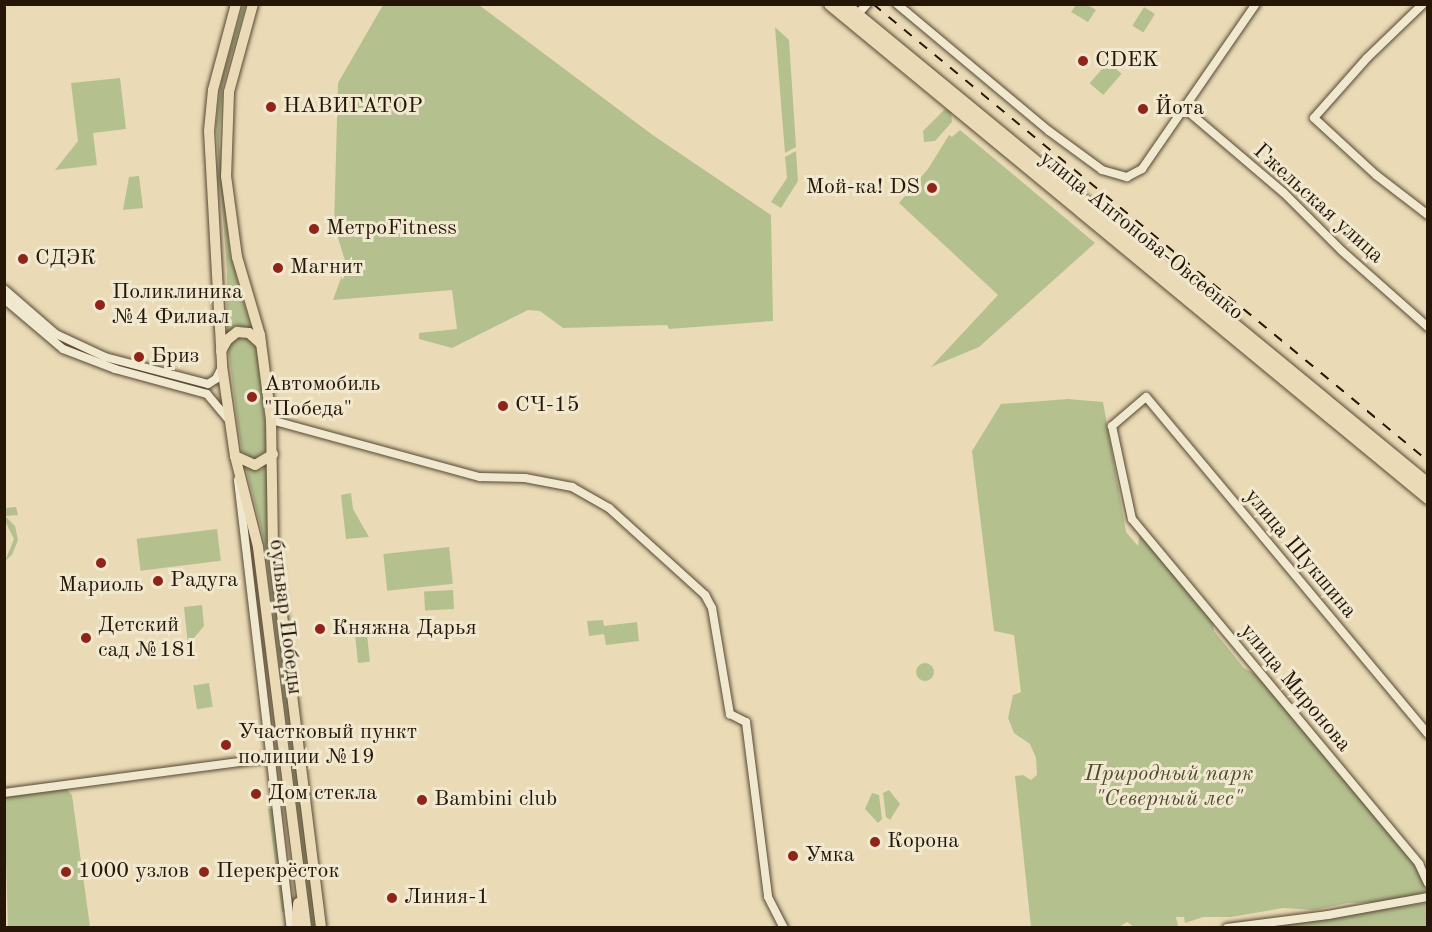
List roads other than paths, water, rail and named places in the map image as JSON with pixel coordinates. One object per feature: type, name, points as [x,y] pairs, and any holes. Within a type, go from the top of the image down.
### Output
[{"type":"highway","name":"улица Антонова-Овсеенко","points":[[830,4],[854,19],[1273,364],[1428,498]]},
{"type":"highway","name":"улица Антонова-Овсеенко","points":[[844,4],[854,19]]},
{"type":"highway","name":"улица Антонова-Овсеенко","points":[[1273,364],[1428,484]]},
{"type":"main road","name":"бульвар Победы","points":[[236,4],[213,90],[209,131],[219,258],[222,366],[235,456],[258,547],[306,927]]},
{"type":"main road","name":"бульвар Победы","points":[[253,4],[229,92],[225,145],[237,256],[261,346],[271,420],[273,542],[321,927]]},
{"type":"main road","points":[[221,352],[227,340],[237,332],[249,333],[261,346]]},
{"type":"main road","points":[[235,456],[255,465],[273,454]]},
{"type":"main road","points":[[296,927],[299,879]]},
{"type":"street","points":[[854,19],[867,4]]},
{"type":"street","points":[[897,4],[1102,170],[1127,177],[1142,169],[1256,4]]},
{"type":"street","points":[[1423,4],[1367,58],[1314,118],[1376,175],[1428,215]]},
{"type":"street","name":"Гжельская улица","points":[[1184,108],[1284,194],[1342,251],[1428,327]]},
{"type":"street","points":[[4,289],[56,334],[105,357],[208,384],[216,379],[222,366]]},
{"type":"street","points":[[4,300],[63,349],[115,369],[207,394],[219,404],[230,425]]},
{"type":"street","name":"улица Миронова","points":[[1146,397],[1112,426],[1132,519],[1419,864],[1428,883]]},
{"type":"street","name":"улица Шукшина","points":[[1146,397],[1428,734]]},
{"type":"street","points":[[271,420],[480,477],[525,478],[572,488],[609,508],[705,595],[712,608],[730,714],[746,722],[768,897],[784,927]]},
{"type":"street","points":[[238,471],[238,498],[291,927]]},
{"type":"street","points":[[4,793],[270,759]]},
{"type":"street","points":[[1227,927],[1328,915],[1428,897]]},
{"type":"railway","points":[[873,4],[1428,461]]},
{"type":"place","name":"CDEK","points":[[1083,61]]},
{"type":"place","name":"НАВИГАТОР","points":[[271,107]]},
{"type":"place","name":"Йота","points":[[1143,109]]},
{"type":"place","name":"Мой-ка! DS","points":[[932,188]]},
{"type":"place","name":"МетроFitness","points":[[314,229]]},
{"type":"place","name":"СДЭК","points":[[23,259]]},
{"type":"place","name":"Магнит","points":[[278,268]]},
{"type":"place","name":"Поликлиника №4 Филиал","points":[[100,305]]},
{"type":"place","name":"Бриз","points":[[139,357]]},
{"type":"place","name":"Автомобиль \"Победа\"","points":[[252,397]]},
{"type":"place","name":"СЧ-15","points":[[503,406]]},
{"type":"place","name":"Мариоль","points":[[101,563]]},
{"type":"place","name":"Радуга","points":[[158,581]]},
{"type":"place","name":"Княжна Дарья","points":[[320,629]]},
{"type":"place","name":"Детский сад №181","points":[[86,638]]},
{"type":"place","name":"Участковый пункт полиции №19","points":[[226,745]]},
{"type":"place","name":"Дом стекла","points":[[256,794]]},
{"type":"place","name":"Bambini club","points":[[422,800]]},
{"type":"place","name":"Корона","points":[[875,842]]},
{"type":"place","name":"Умка","points":[[793,856]]},
{"type":"place","name":"1000 узлов","points":[[66,872]]},
{"type":"place","name":"Перекрёсток","points":[[204,872]]},
{"type":"place","name":"Линия-1","points":[[392,898]]},
{"type":"park label","name":"Природный парк \"Северный лес\"","points":[[1169,786]]}]
